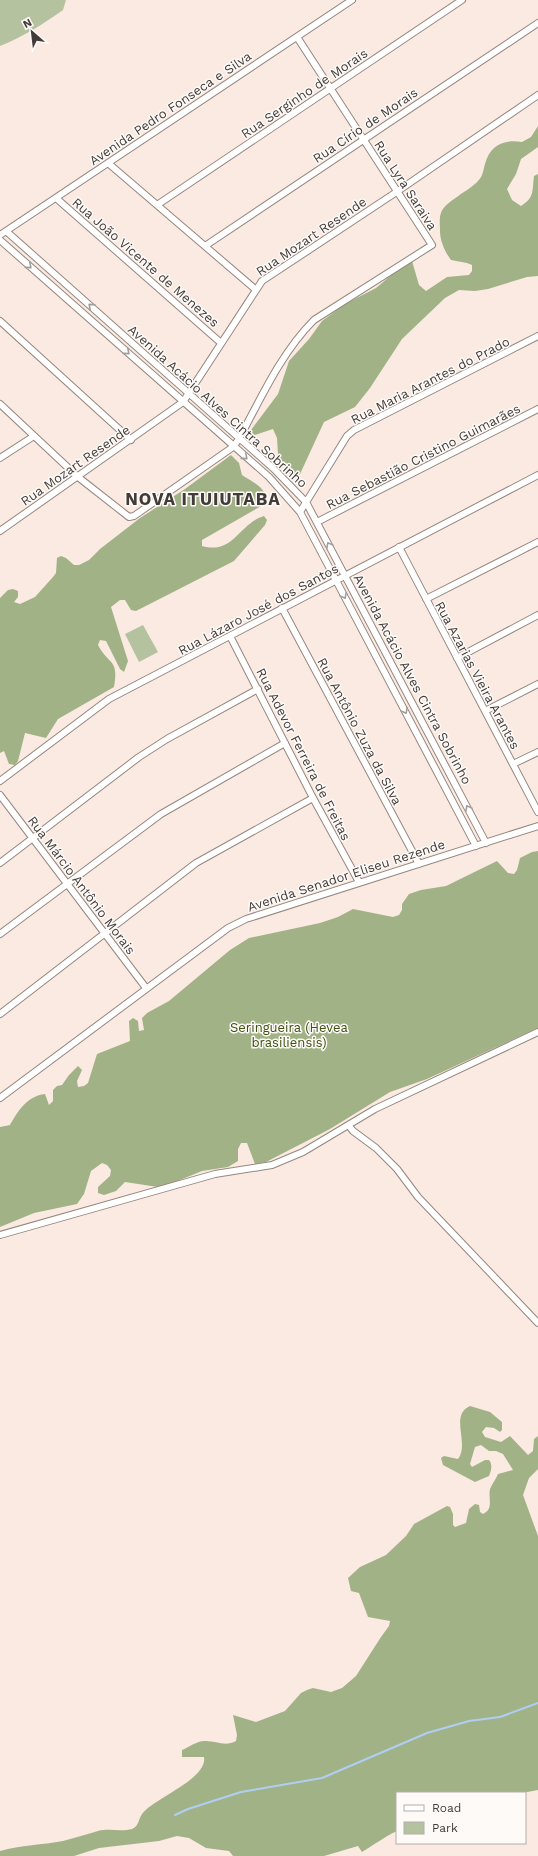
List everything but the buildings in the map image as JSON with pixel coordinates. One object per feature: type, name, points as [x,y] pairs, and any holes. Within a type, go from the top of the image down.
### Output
[{"type":"street","name":"Avenida Pedro Fonseca e Silva","points":[[0,235],[352,0]]},
{"type":"street","name":"Rua Serginho de Morais","points":[[157,205],[462,0]]},
{"type":"street","name":"Rua Círio de Morais","points":[[205,246],[538,23]]},
{"type":"street","name":"Rua Lyra Saraiva","points":[[239,439],[280,364],[300,334],[314,320],[432,245],[297,37]]},
{"type":"street","name":"Rua Mozart Resende","points":[[0,531],[183,402],[190,394],[221,343],[262,281],[398,192],[538,96]]},
{"type":"street","points":[[108,163],[255,290]]},
{"type":"street","name":"Rua João Vicente de Menezes","points":[[56,198],[221,343]]},
{"type":"street","name":"Avenida Acácio Alves Cintra Sobrinho","points":[[6,231],[274,469],[306,502],[486,843]]},
{"type":"street","name":"Avenida Acácio Alves Cintra Sobrinho","points":[[0,240],[233,447],[269,477],[300,512],[476,846]]},
{"type":"street","points":[[0,321],[131,440]]},
{"type":"street","name":"Rua Maria Arantes do Prado","points":[[300,512],[347,436],[354,430],[538,336]]},
{"type":"street","points":[[0,404],[78,477],[129,517],[134,516],[233,447],[239,439]]},
{"type":"street","name":"Rua Sebastião Cristino Guimarães","points":[[317,522],[538,409]]},
{"type":"street","points":[[0,458],[34,436]]},
{"type":"street","name":"Rua Lázaro José dos Santos","points":[[0,781],[109,699],[538,474]]},
{"type":"street","points":[[426,599],[538,542]]},
{"type":"street","name":"Rua Azarias Vieira Arantes","points":[[399,547],[538,812]]},
{"type":"street","name":"Rua Antônio Zuza da Silva","points":[[282,608],[419,864]]},
{"type":"street","points":[[457,658],[538,615]]},
{"type":"street","name":"Rua Adevor Ferreira de Freitas","points":[[230,636],[313,798],[359,882]]},
{"type":"street","points":[[485,711],[538,684]]},
{"type":"street","points":[[0,863],[139,757],[167,739],[258,689]]},
{"type":"street","points":[[0,934],[161,814],[285,743]]},
{"type":"street","points":[[513,764],[538,752]]},
{"type":"street","name":"Rua Márcio Antônio Morais","points":[[0,795],[146,988]]},
{"type":"street","points":[[0,1014],[196,863],[313,798]]},
{"type":"street","name":"Avenida Senador Eliseu Rezende","points":[[0,1098],[228,928],[246,919],[538,826]]},
{"type":"street","points":[[0,1234],[215,1174],[272,1165],[303,1152],[349,1126],[375,1109],[538,1032]]},
{"type":"street","points":[[349,1126],[353,1132],[376,1148],[397,1169],[418,1197],[538,1323]]},
{"type":"green space","points":[[0,0],[66,0],[63,10],[33,30],[0,46]]},
{"type":"green space","points":[[538,126],[538,147],[521,159],[516,174],[507,189],[512,200],[521,206],[531,197],[534,176],[538,174],[538,276],[527,277],[488,289],[475,291],[459,290],[445,298],[402,339],[370,388],[355,407],[324,422],[300,474],[296,477],[291,477],[278,454],[277,438],[273,429],[252,436],[251,430],[278,394],[289,361],[309,339],[322,321],[345,304],[376,288],[402,266],[412,261],[419,285],[426,291],[447,277],[469,275],[472,271],[472,265],[451,260],[445,250],[440,235],[441,213],[447,205],[480,179],[487,157],[494,148],[504,143],[515,141],[522,142],[531,137]]},
{"type":"green space","points":[[231,455],[239,463],[242,475],[262,489],[268,502],[202,540],[202,546],[213,548],[229,543],[248,525],[264,516],[267,520],[265,525],[234,561],[136,611],[131,610],[125,600],[120,600],[111,607],[128,661],[124,672],[120,669],[106,641],[100,640],[98,645],[114,667],[114,687],[58,719],[46,738],[25,733],[18,761],[15,765],[9,764],[4,751],[0,753],[0,598],[8,590],[13,589],[18,591],[18,597],[14,602],[20,604],[35,597],[56,573],[57,558],[61,556],[66,558],[74,565],[79,565],[89,560],[100,549],[140,518],[185,489]]},
{"type":"green space","points":[[143,625],[158,652],[139,662],[125,634]]},
{"type":"green space","name":"Seringueira (Hevea brasiliensis)","points":[[538,851],[538,1028],[427,1079],[390,1092],[330,1129],[266,1162],[255,1164],[247,1143],[241,1143],[238,1149],[238,1161],[228,1167],[202,1171],[170,1184],[158,1187],[125,1182],[116,1191],[104,1195],[98,1193],[98,1187],[110,1176],[111,1170],[107,1165],[102,1163],[91,1171],[84,1194],[77,1204],[34,1213],[0,1227],[0,1127],[10,1125],[24,1105],[39,1095],[45,1094],[49,1105],[53,1101],[53,1090],[57,1086],[62,1085],[78,1066],[82,1070],[77,1081],[78,1087],[84,1086],[88,1083],[97,1054],[130,1041],[129,1021],[133,1018],[138,1021],[139,1031],[144,1030],[142,1018],[147,1013],[169,1001],[230,950],[249,938],[320,923],[338,917],[353,909],[393,917],[399,915],[402,910],[402,904],[409,894],[421,890],[446,886],[497,861],[508,873],[514,874],[517,870],[520,858],[532,852]]},
{"type":"green space","points":[[470,1406],[490,1412],[502,1422],[502,1430],[500,1432],[494,1428],[486,1427],[482,1432],[485,1437],[501,1442],[510,1436],[528,1455],[533,1451],[534,1439],[538,1436],[538,1469],[529,1478],[523,1495],[538,1536],[538,1790],[526,1792],[396,1792],[396,1832],[362,1852],[358,1846],[324,1856],[233,1856],[229,1851],[206,1848],[189,1838],[177,1836],[159,1841],[99,1848],[74,1856],[0,1856],[0,1851],[8,1849],[63,1841],[102,1830],[132,1829],[136,1826],[142,1814],[148,1808],[179,1788],[198,1773],[203,1765],[204,1757],[182,1757],[182,1750],[203,1741],[228,1744],[236,1741],[237,1735],[233,1715],[256,1722],[285,1711],[301,1693],[307,1690],[313,1688],[331,1692],[342,1688],[356,1676],[389,1626],[390,1621],[368,1617],[359,1593],[351,1591],[348,1578],[360,1567],[386,1555],[406,1536],[414,1524],[447,1506],[450,1507],[453,1514],[453,1525],[455,1527],[466,1523],[469,1509],[475,1504],[479,1505],[480,1512],[483,1514],[490,1507],[490,1489],[498,1474],[513,1470],[503,1454],[496,1451],[489,1451],[481,1445],[475,1447],[470,1464],[472,1467],[485,1460],[489,1460],[491,1470],[489,1476],[475,1482],[443,1465],[441,1458],[444,1456],[458,1459],[461,1453],[462,1446],[460,1423],[464,1410]]},
{"type":"waterway","points":[[175,1815],[188,1809],[241,1792],[322,1778],[427,1733],[469,1721],[500,1717],[538,1703]]},
{"type":"district","name":"NOVA ITUIUTABA","points":[[203,499]]}]
